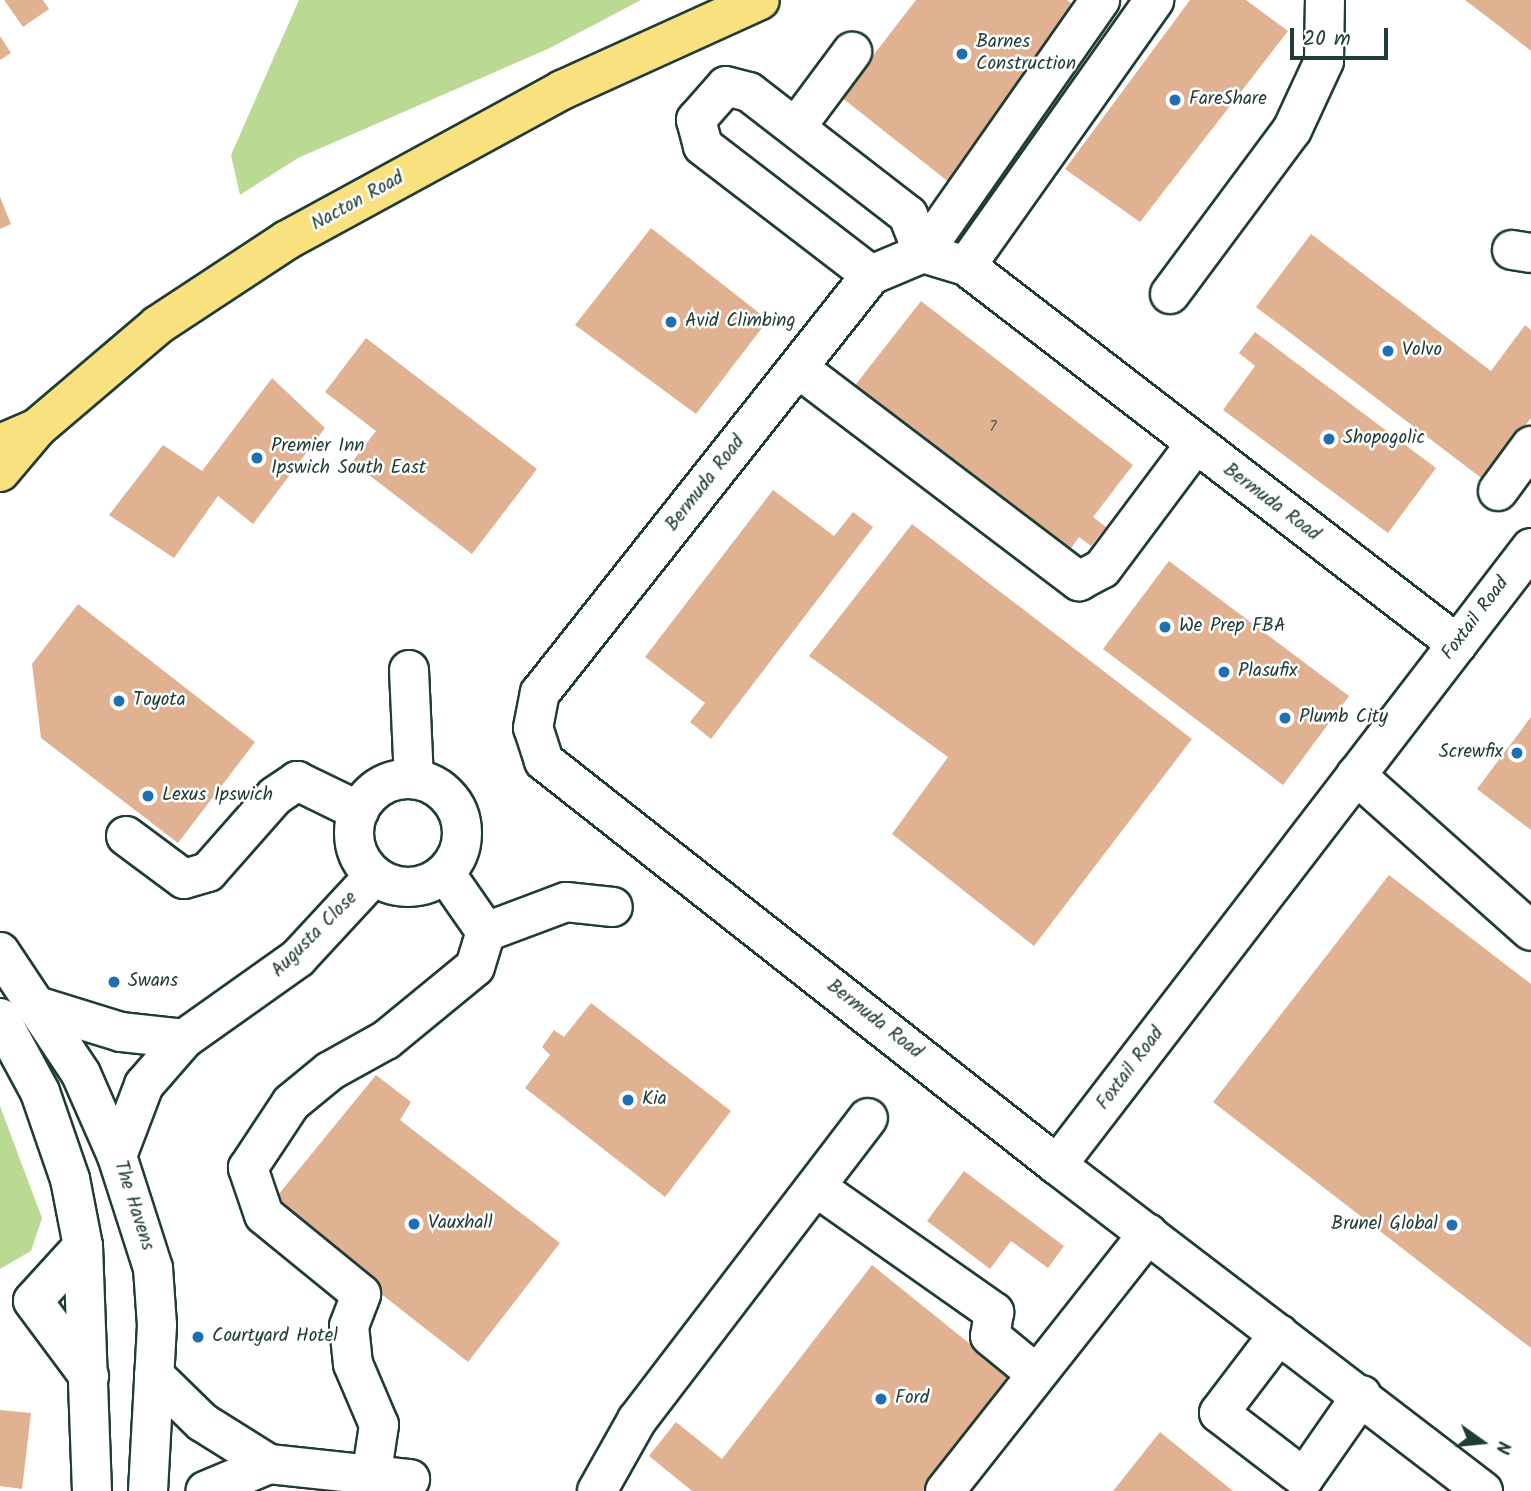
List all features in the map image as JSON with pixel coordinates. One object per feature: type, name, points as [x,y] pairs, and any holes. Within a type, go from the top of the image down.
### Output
[{"type":"main road","name":"Nacton Road","points":[[0,472],[37,428],[158,325],[287,240],[562,90],[761,0]]},
{"type":"main road","points":[[0,444],[37,428]]},
{"type":"street","points":[[923,253],[1100,0]]},
{"type":"street","points":[[966,266],[1154,0]]},
{"type":"street","points":[[1170,293],[1292,130],[1324,61],[1325,0]]},
{"type":"street","points":[[796,127],[852,52]]},
{"type":"street","points":[[871,275],[703,146],[695,131],[702,107],[734,84],[796,127],[908,215],[923,253]]},
{"type":"street","name":"Bermuda Road","points":[[1057,1165],[544,761],[534,727],[540,693],[871,275],[923,253],[966,266],[1194,446],[1457,644]]},
{"type":"street","points":[[798,368],[1079,581],[1102,569],[1194,446]]},
{"type":"street","points":[[1498,491],[1531,446]]},
{"type":"street","name":"Foxtail Road","points":[[1057,1165],[1531,548]]},
{"type":"street","points":[[410,670],[414,779]]},
{"type":"street","points":[[1356,775],[1531,931]]},
{"type":"street","points":[[126,836],[184,879],[208,872],[275,796],[297,780],[359,811],[382,786],[414,779],[437,788],[457,810],[461,844],[445,873],[486,932]]},
{"type":"street","name":"Augusta Close","points":[[359,811],[356,846],[374,876],[403,888],[445,873]]},
{"type":"street","name":"Augusta Close","points":[[117,1156],[144,1085],[184,1039],[298,958],[374,876]]},
{"type":"street","points":[[486,932],[566,902],[613,907]]},
{"type":"street","points":[[369,1484],[379,1425],[353,1364],[349,1325],[361,1294],[264,1215],[248,1168],[291,1103],[330,1071],[386,1040],[475,967],[486,932]]},
{"type":"street","name":"The Havens","points":[[0,952],[43,1008],[117,1156],[153,1268],[154,1375],[148,1491]]},
{"type":"street","points":[[43,1008],[121,1032],[184,1039]]},
{"type":"street","points":[[0,1018],[40,1092],[71,1179],[83,1246],[92,1491]]},
{"type":"street","points":[[597,1491],[637,1420],[868,1118]]},
{"type":"street","points":[[1057,1165],[1362,1395],[1483,1491]]},
{"type":"street","points":[[816,1187],[994,1312],[990,1336],[1034,1372]]},
{"type":"street","points":[[945,1491],[1034,1372],[1148,1234]]},
{"type":"street","points":[[83,1246],[17,1302],[89,1376]]},
{"type":"street","points":[[1279,1334],[1219,1413],[1304,1478],[1362,1395]]},
{"type":"street","points":[[154,1375],[202,1422],[269,1464],[369,1484],[410,1479]]},
{"type":"street","points":[[205,1491],[269,1464]]},
{"type":"green space","points":[[299,0],[641,0],[550,48],[298,158],[240,195],[231,155]]},
{"type":"green space","points":[[0,1106],[42,1218],[31,1251],[0,1269]]},
{"type":"building","points":[[4,0],[43,0],[49,9],[23,27]]},
{"type":"building","name":"Barnes Construction","points":[[916,0],[1067,0],[1082,11],[950,183],[841,97]]},
{"type":"building","name":"FareShare","points":[[1190,0],[1246,0],[1288,31],[1140,222],[1065,169]]},
{"type":"building","points":[[1465,0],[1531,0],[1531,51],[1490,19]]},
{"type":"building","points":[[0,36],[11,53],[0,60]]},
{"type":"building","points":[[0,197],[11,224],[0,229]]},
{"type":"building","name":"Avid Climbing","points":[[651,228],[768,320],[696,414],[575,325]]},
{"type":"building","name":"Volvo","points":[[1311,234],[1491,371],[1525,325],[1531,330],[1531,418],[1484,480],[1256,307]]},
{"type":"building","points":[[921,301],[1133,465],[1093,517],[1106,527],[1091,546],[1079,537],[1067,554],[853,388]]},
{"type":"building","name":"Shopogolic","points":[[1255,332],[1436,468],[1388,533],[1223,410],[1255,366],[1239,353]]},
{"type":"building","points":[[366,338],[537,469],[472,554],[352,462],[376,431],[325,392]]},
{"type":"building","name":"Premier Inn Ipswich South East","points":[[272,378],[325,428],[253,524],[218,496],[174,558],[109,515],[163,445],[202,471]]},
{"type":"building","points":[[773,490],[834,536],[853,512],[873,527],[711,739],[690,722],[705,703],[645,657]]},
{"type":"building","points":[[912,524],[1192,739],[1034,946],[892,834],[948,757],[809,656]]},
{"type":"building","points":[[1169,561],[1349,696],[1283,785],[1103,649]]},
{"type":"building","name":"Toyota","points":[[78,604],[255,742],[178,843],[41,738],[32,664]]},
{"type":"building","name":"Screwfix","points":[[1531,717],[1531,830],[1477,789]]},
{"type":"building","name":"Brunel Global","points":[[1389,875],[1531,984],[1531,1348],[1213,1102]]},
{"type":"building","name":"Kia","points":[[591,1003],[731,1111],[665,1197],[525,1088],[550,1055],[542,1047],[554,1030],[564,1037]]},
{"type":"building","name":"Vauxhall","points":[[376,1075],[411,1102],[400,1120],[560,1243],[468,1362],[269,1206]]},
{"type":"building","points":[[964,1171],[1064,1246],[1048,1268],[1011,1241],[990,1269],[927,1221]]},
{"type":"building","name":"Ford","points":[[872,1265],[1011,1377],[923,1491],[692,1491],[649,1456],[676,1422],[722,1459]]},
{"type":"building","points":[[0,1410],[31,1413],[22,1489],[0,1486]]},
{"type":"building","points":[[1160,1432],[1233,1491],[1113,1491]]},
{"type":"place","name":"Barnes Construction","points":[[962,54]]},
{"type":"place","name":"FareShare","points":[[1175,100]]},
{"type":"place","name":"Avid Climbing","points":[[671,322]]},
{"type":"place","name":"Volvo","points":[[1388,351]]},
{"type":"place","name":"Shopogolic","points":[[1329,439]]},
{"type":"place","name":"Premier Inn Ipswich South East","points":[[257,458]]},
{"type":"place","name":"We Prep FBA","points":[[1165,627]]},
{"type":"place","name":"Plasufix","points":[[1224,672]]},
{"type":"place","name":"Toyota","points":[[119,701]]},
{"type":"place","name":"Plumb City","points":[[1285,718]]},
{"type":"place","name":"Screwfix","points":[[1517,753]]},
{"type":"place","name":"Lexus Ipswich","points":[[148,796]]},
{"type":"place","name":"Swans","points":[[114,982]]},
{"type":"place","name":"Kia","points":[[628,1100]]},
{"type":"place","name":"Vauxhall","points":[[414,1224]]},
{"type":"place","name":"Brunel Global","points":[[1452,1225]]},
{"type":"place","name":"Courtyard Hotel","points":[[198,1337]]},
{"type":"place","name":"Ford","points":[[881,1399]]}]
